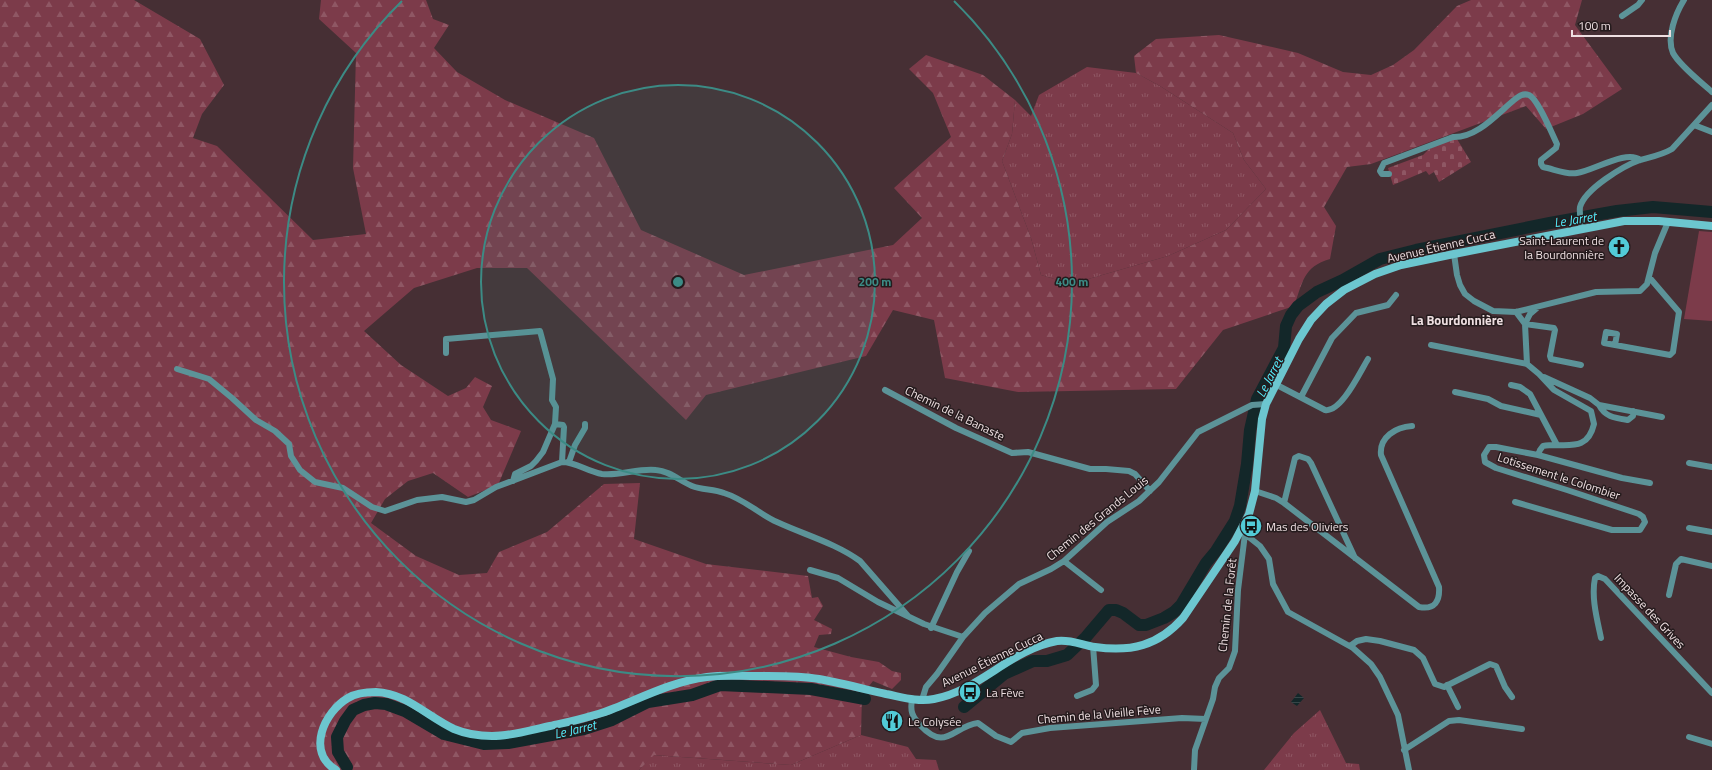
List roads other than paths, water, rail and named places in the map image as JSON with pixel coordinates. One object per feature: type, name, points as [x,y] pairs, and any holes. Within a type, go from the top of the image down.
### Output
[{"type":"main road","name":"Avenue Étienne Cucca","points":[[336,770],[325,758],[320,749],[320,737],[323,726],[339,704],[349,697],[361,693],[388,694],[402,698],[453,728],[465,733],[494,736],[524,732],[589,718],[655,691],[684,681],[723,675],[809,677],[912,700],[922,700],[934,699],[956,692],[1038,647],[1059,641],[1072,641],[1120,649],[1136,647],[1152,642],[1173,629],[1189,610],[1243,533],[1255,490],[1263,404],[1311,320],[1326,304],[1344,290],[1388,269],[1582,226],[1624,221],[1668,222],[1712,226]]},
{"type":"street","points":[[1622,16],[1638,5],[1642,0]]},
{"type":"street","points":[[1684,0],[1674,24],[1671,45],[1673,52],[1687,69],[1712,92]]},
{"type":"street","points":[[1389,174],[1382,174],[1380,171],[1384,163],[1453,137],[1473,133],[1521,95],[1527,95],[1534,99],[1557,144],[1556,148],[1541,160],[1543,167],[1578,174],[1628,157],[1636,157],[1640,160]]},
{"type":"street","points":[[1582,226],[1579,214],[1583,201],[1592,190],[1624,167],[1640,160],[1652,158],[1672,149],[1712,105]]},
{"type":"street","points":[[1694,125],[1712,132]]},
{"type":"street","points":[[1454,254],[1457,275],[1465,294],[1478,304],[1493,311],[1516,312],[1596,292],[1640,291],[1647,284],[1654,253],[1668,222]]},
{"type":"street","points":[[1615,345],[1670,355],[1673,352],[1679,312],[1649,276]]},
{"type":"street","points":[[1301,397],[1332,338],[1356,313],[1388,306],[1396,295]]},
{"type":"street","points":[[1527,364],[1525,324],[1530,314],[1538,306]]},
{"type":"street","points":[[1516,312],[1525,324],[1554,328],[1555,330],[1550,356],[1551,359],[1581,365]]},
{"type":"street","points":[[446,353],[446,339],[540,331],[553,379],[552,400],[556,407],[555,424],[543,452],[531,466],[515,474],[513,481]]},
{"type":"street","name":"Lotissement le Colombier","points":[[1431,345],[1527,364],[1540,374],[1554,390],[1587,408],[1593,415],[1593,430],[1583,442],[1577,445],[1543,446],[1538,455],[1489,447],[1484,455],[1485,462],[1496,468],[1639,514],[1643,517],[1645,522],[1640,530],[1612,530],[1515,502]]},
{"type":"street","points":[[1275,384],[1325,410],[1333,409],[1341,403],[1368,359]]},
{"type":"street","points":[[176,369],[209,379],[256,420],[275,431],[289,444],[291,456],[300,470],[315,482],[343,488],[372,507],[385,511],[406,502],[442,497],[466,502],[474,500],[496,487],[562,462],[569,462],[602,474],[612,475],[657,470],[667,472],[681,482],[694,487],[731,495],[753,506],[776,522],[838,547],[850,554],[860,561],[908,616]]},
{"type":"street","points":[[1540,374],[1557,384],[1590,398],[1610,417],[1628,420],[1632,416],[1633,411]]},
{"type":"street","points":[[1511,385],[1520,387],[1530,394],[1557,445]]},
{"type":"street","name":"Chemin de la Banaste","points":[[885,390],[956,428],[1012,453],[1028,452],[1090,469],[1129,471],[1135,474],[1150,491]]},
{"type":"street","points":[[1455,392],[1491,400],[1501,406],[1541,416]]},
{"type":"street","name":"Chemin des Grands Louis","points":[[922,700],[926,687],[963,637],[985,613],[1019,584],[1052,569],[1064,561],[1107,522],[1139,501],[1150,491],[1198,432],[1252,405],[1263,404]]},
{"type":"street","points":[[1599,405],[1662,417]]},
{"type":"street","points":[[555,424],[564,427],[562,462]]},
{"type":"street","points":[[569,462],[575,445],[585,428],[585,424]]},
{"type":"street","points":[[1255,490],[1276,498],[1284,503],[1419,607],[1424,608],[1434,605],[1439,600],[1439,587],[1381,455],[1380,449],[1382,443],[1388,436],[1403,427],[1412,426]]},
{"type":"street","points":[[1538,455],[1622,478],[1650,483]]},
{"type":"street","points":[[1284,503],[1295,458],[1299,456],[1304,457],[1311,463],[1356,559]]},
{"type":"street","points":[[1689,463],[1712,467]]},
{"type":"street","points":[[1689,528],[1712,532]]},
{"type":"street","points":[[1243,533],[1260,546],[1269,559],[1273,584],[1288,612],[1350,646],[1362,655],[1380,677],[1398,714],[1409,770]]},
{"type":"street","name":"Chemin de la Forêt","points":[[1194,770],[1194,750],[1219,678],[1229,668],[1235,651],[1243,533]]},
{"type":"street","points":[[932,628],[957,572],[969,551]]},
{"type":"street","points":[[1669,595],[1678,560],[1681,559],[1712,566]]},
{"type":"street","points":[[1064,561],[1101,590]]},
{"type":"street","points":[[810,570],[838,578],[878,602],[932,628],[963,637]]},
{"type":"street","name":"Impasse des Grives","points":[[1601,638],[1596,616],[1594,594],[1595,578],[1598,576],[1605,579],[1712,693]]},
{"type":"street","points":[[1350,646],[1357,640],[1366,639],[1414,650],[1423,658],[1434,684],[1444,687],[1490,664],[1496,666],[1512,697]]},
{"type":"street","points":[[1077,696],[1092,690],[1096,685],[1090,645]]},
{"type":"street","points":[[1448,685],[1458,707]]},
{"type":"street","name":"Chemin de la Vieille Fève","points":[[912,700],[910,711],[913,718],[920,726],[935,737],[944,737],[978,723],[996,736],[1011,742],[1022,733],[1073,726],[1182,718],[1206,719]]},
{"type":"street","points":[[1404,750],[1449,721],[1459,720],[1522,729]]},
{"type":"street","points":[[1689,738],[1712,744]]},
{"type":"water","points":[[1298,693],[1304,698],[1297,706],[1291,702]]},
{"type":"waterway","name":"Le Jarret","points":[[964,707],[1004,674],[1033,661],[1047,661],[1067,655],[1086,637],[1109,610],[1116,610],[1123,613],[1139,625],[1146,625],[1164,618],[1174,612],[1181,605],[1206,563],[1216,551],[1235,521],[1240,506],[1247,464],[1250,430],[1257,399],[1284,348],[1286,326],[1291,315],[1298,306],[1317,292],[1343,280],[1380,259],[1416,250],[1617,211],[1653,207],[1712,212]]},
{"type":"waterway","name":"Le Jarret","points":[[347,767],[338,752],[337,737],[345,721],[353,710],[364,705],[375,703],[386,704],[405,711],[444,734],[484,744],[508,743],[584,729],[612,720],[648,702],[692,695],[720,685],[811,689],[865,699]]},
{"type":"place","name":"Saint-Laurent de la Bourdonnière","points":[[1619,247]]},
{"type":"place","name":"Mas des Oliviers","points":[[1251,526]]},
{"type":"place","name":"La Fève","points":[[970,692]]},
{"type":"place","name":"Le Colysée","points":[[892,721]]},
{"type":"district","name":"La Bourdonnière","points":[[1457,320]]}]
